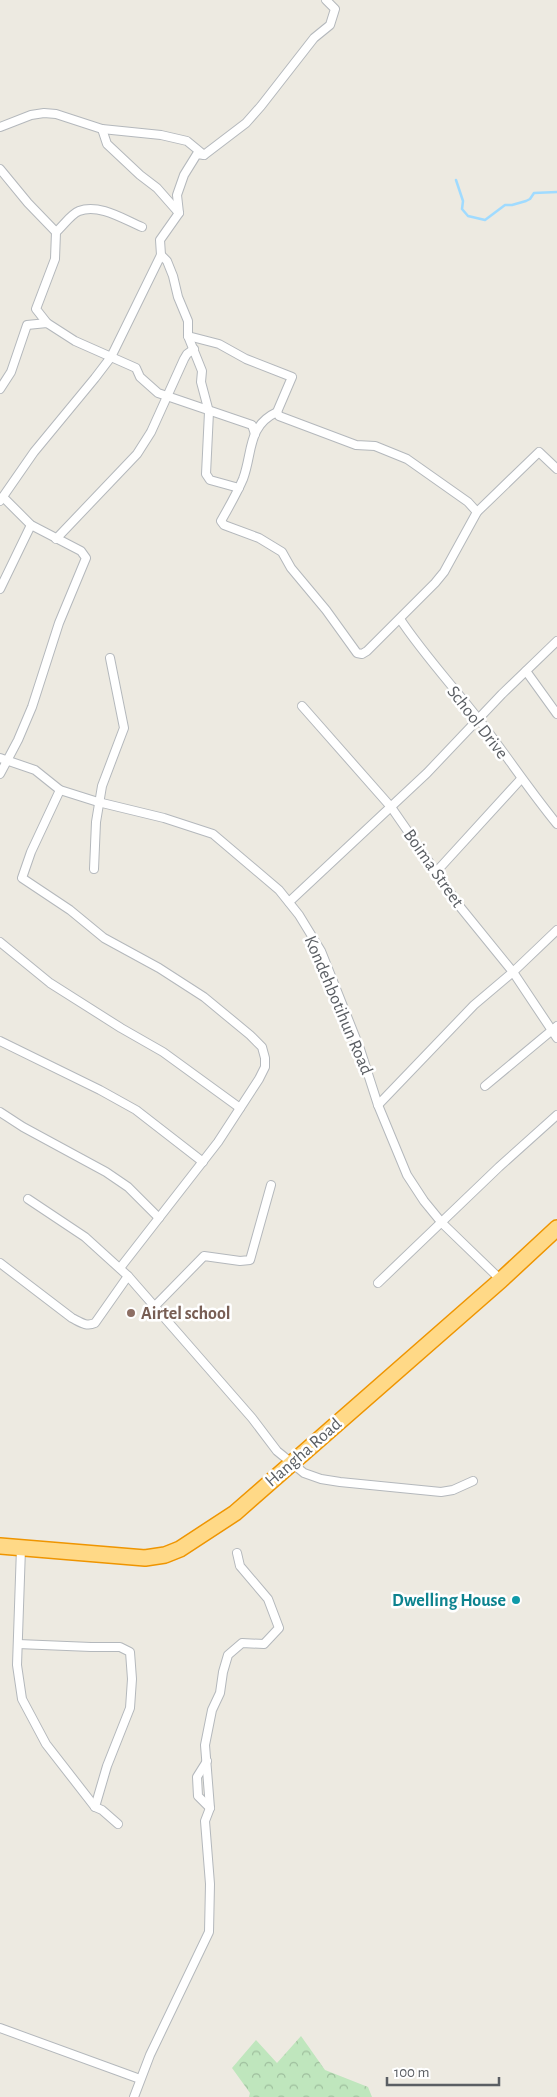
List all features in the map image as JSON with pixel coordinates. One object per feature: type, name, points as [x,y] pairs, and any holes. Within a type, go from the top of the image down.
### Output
[{"type":"highway","name":"Hangha Road","points":[[0,1546],[145,1558],[165,1555],[180,1549],[235,1513],[501,1280],[557,1228]]},
{"type":"street","points":[[0,774],[4,759],[32,707],[59,623],[86,558],[80,552],[31,525],[2,499],[34,452],[110,357],[161,255],[160,240],[179,213],[177,195],[184,176],[197,154],[204,154],[246,123],[314,38],[330,25],[335,9],[326,0]]},
{"type":"street","points":[[0,127],[30,116],[44,113],[56,114],[102,129],[161,135],[186,141],[204,154]]},
{"type":"street","points":[[102,129],[107,144],[140,176],[157,188],[179,213]]},
{"type":"street","points":[[0,169],[28,203],[56,232]]},
{"type":"street","points":[[142,228],[117,216],[94,209],[79,211],[56,232],[55,258],[36,308],[47,322],[75,341],[136,368],[145,383],[158,393],[209,412],[252,425],[255,434]]},
{"type":"street","points":[[161,255],[167,260],[173,276],[178,297],[188,321],[188,336],[202,371],[201,382],[209,412],[206,474],[210,480],[238,488]]},
{"type":"street","points":[[0,389],[11,372],[27,325],[47,322]]},
{"type":"street","points":[[188,336],[219,344],[246,359],[292,377],[277,412],[265,418],[255,434],[247,466],[221,521],[224,525],[260,538],[282,552],[291,568],[326,610],[356,653],[362,654],[367,651],[444,572],[477,512],[539,452],[557,469]]},
{"type":"street","points":[[56,539],[137,454],[151,432],[187,354],[194,349]]},
{"type":"street","points":[[277,412],[280,416],[339,439],[356,445],[375,446],[407,460],[468,502],[477,512]]},
{"type":"street","points":[[0,589],[31,525]]},
{"type":"street","name":"School Drive","points":[[400,619],[418,646],[479,720],[521,779],[557,824]]},
{"type":"street","points":[[289,902],[428,773],[557,641]]},
{"type":"street","points":[[94,869],[94,842],[98,802],[109,763],[124,728],[110,658]]},
{"type":"street","points":[[526,671],[557,714]]},
{"type":"street","name":"Boima Street","points":[[302,706],[391,807],[461,908],[513,972],[554,1028],[557,1038]]},
{"type":"street","name":"Kondehbotihun Road","points":[[4,759],[35,770],[60,790],[98,802],[164,818],[213,834],[269,880],[289,902],[321,951],[360,1049],[378,1105],[407,1175],[424,1202],[442,1223],[501,1280]]},
{"type":"street","points":[[436,872],[521,779]]},
{"type":"street","points":[[60,790],[31,852],[22,878],[58,901],[104,938],[159,968],[204,997],[228,1015],[262,1047],[265,1058],[265,1067],[203,1162],[120,1268]]},
{"type":"street","points":[[378,1105],[474,1005],[513,972],[557,930]]},
{"type":"street","points":[[0,942],[50,983],[120,1028],[164,1052],[240,1108]]},
{"type":"street","points":[[485,1086],[554,1028]]},
{"type":"street","points":[[0,1041],[100,1090],[136,1110],[203,1162]]},
{"type":"street","points":[[0,1112],[23,1127],[106,1172],[128,1187],[158,1218]]},
{"type":"street","points":[[378,1283],[499,1167],[557,1115]]},
{"type":"street","points":[[155,1306],[186,1272],[204,1256],[240,1261],[250,1260],[271,1185]]},
{"type":"street","points":[[28,1200],[85,1237],[120,1268],[252,1418],[277,1451],[304,1474],[340,1482],[441,1492],[452,1490],[473,1481]]},
{"type":"street","points":[[0,1263],[72,1318],[91,1325],[95,1323],[128,1276]]},
{"type":"street","points":[[21,1548],[18,1644],[19,1686],[27,1710],[46,1744],[95,1807],[102,1810],[118,1824]]},
{"type":"street","points":[[134,2097],[140,2078],[209,1932],[210,1884],[205,1821],[210,1808],[205,1745],[208,1727],[220,1693],[228,1655],[242,1642],[264,1644],[279,1628],[268,1599],[240,1566],[237,1553]]},
{"type":"street","points":[[18,1644],[91,1648],[120,1647],[130,1652],[132,1679],[130,1708],[107,1766],[95,1807]]},
{"type":"street","points":[[207,1760],[197,1777],[198,1796],[210,1808]]},
{"type":"street","points":[[0,2028],[140,2078]]},
{"type":"green space","points":[[301,2036],[325,2070],[368,2087],[372,2097],[249,2097],[250,2093],[232,2068],[256,2040],[277,2063]]},
{"type":"waterway","points":[[456,180],[463,201],[462,209],[468,216],[485,220],[505,205],[526,201],[534,193],[557,192]]},
{"type":"place","name":"Airtel school","points":[[131,1313]]},
{"type":"place","name":"Dwelling House","points":[[516,1600]]}]
